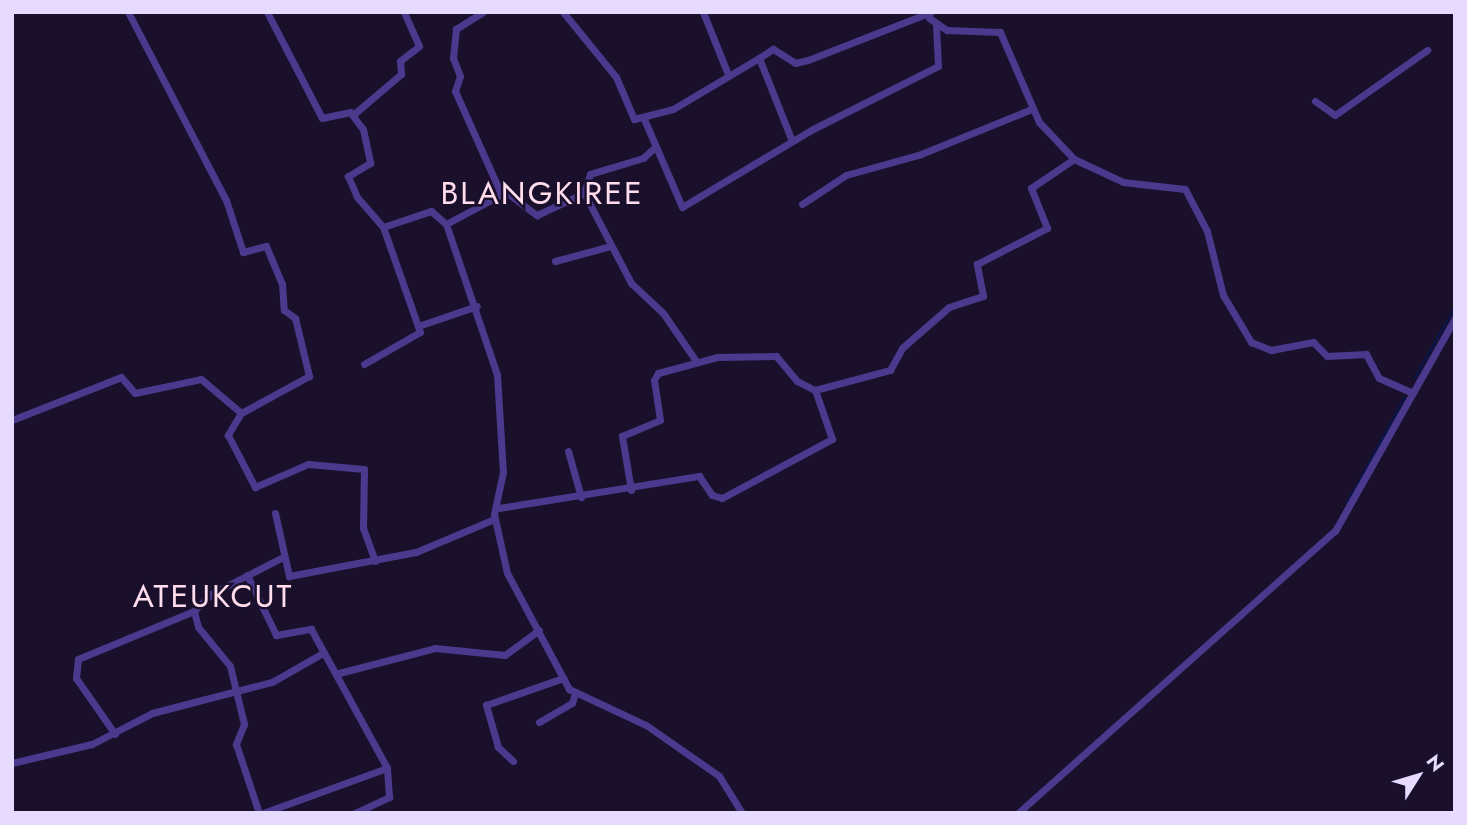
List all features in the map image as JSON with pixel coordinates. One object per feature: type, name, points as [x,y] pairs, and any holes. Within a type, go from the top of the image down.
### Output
[{"type":"street","points":[[128,12],[226,200],[243,252],[266,246],[282,284],[284,310],[294,315],[309,376],[241,413],[228,435],[255,487],[308,464],[364,469],[363,528],[375,561]]},
{"type":"street","points":[[267,12],[321,118],[355,114],[401,74],[400,61],[419,46],[404,12]]},
{"type":"street","points":[[483,12],[456,29],[453,58],[460,76],[454,91],[501,194]]},
{"type":"street","points":[[563,12],[616,77],[634,119],[644,119],[673,108],[727,72],[773,50],[795,63],[930,15],[936,26],[938,65],[792,141],[682,207],[654,148],[644,119]]},
{"type":"street","points":[[703,12],[727,72]]},
{"type":"street","points":[[936,26],[997,30],[1032,109],[1074,159],[1123,182],[1185,189],[1207,231],[1223,295],[1251,342],[1271,350],[1313,342],[1327,356],[1366,354],[1380,378],[1413,393]]},
{"type":"street","points":[[1315,101],[1335,115],[1427,50]]},
{"type":"street","points":[[758,58],[792,141]]},
{"type":"street","points":[[802,204],[846,175],[921,154],[1032,109]]},
{"type":"street","points":[[355,114],[370,160],[348,178],[383,227],[418,327],[416,339],[364,364]]},
{"type":"street","points":[[654,148],[643,158],[590,174],[584,193],[631,283],[663,313],[696,361]]},
{"type":"street","points":[[631,490],[622,436],[660,420],[655,377],[696,361],[781,357],[797,381],[816,390],[890,370],[902,348],[949,307],[983,296],[978,264],[1047,228],[1031,188],[1074,159]]},
{"type":"street","points":[[446,224],[501,194],[515,193],[537,215],[584,193]]},
{"type":"street","points":[[383,227],[430,211],[446,224],[477,306],[497,375],[499,508],[494,519],[507,573],[564,678],[575,693],[646,725],[730,788],[742,813]]},
{"type":"street","points":[[555,261],[611,246]]},
{"type":"street","points":[[418,327],[477,306]]},
{"type":"street","points":[[1018,813],[1335,531],[1455,318]]},
{"type":"street","points":[[12,420],[121,377],[135,393],[201,379],[241,413]]},
{"type":"street","points":[[499,508],[631,490],[655,479],[699,476],[716,498],[733,493],[834,438],[816,390]]},
{"type":"street","points":[[568,451],[581,497]]},
{"type":"street","points":[[275,513],[281,558],[289,576],[416,552],[494,519]]},
{"type":"street","points":[[115,734],[76,678],[78,659],[194,611],[211,593],[281,558]]},
{"type":"street","points":[[247,575],[276,635],[309,627],[321,654],[340,673],[387,768],[389,797],[355,813]]},
{"type":"street","points":[[194,611],[198,628],[227,659],[238,692],[244,733],[236,744],[261,813],[387,768]]},
{"type":"street","points":[[340,673],[435,648],[505,655],[539,630]]},
{"type":"street","points":[[12,763],[115,734],[152,713],[238,692],[321,654]]},
{"type":"street","points":[[513,761],[498,747],[485,705],[564,678]]},
{"type":"street","points":[[540,722],[572,704],[575,693]]},
{"type":"waterway","points":[[1415,378],[1455,307]]},
{"type":"waterway","points":[[1347,503],[1405,397]]},
{"type":"district","name":"BLANGKIREE","points":[[542,193]]},
{"type":"district","name":"ATEUKCUT","points":[[213,596]]}]
